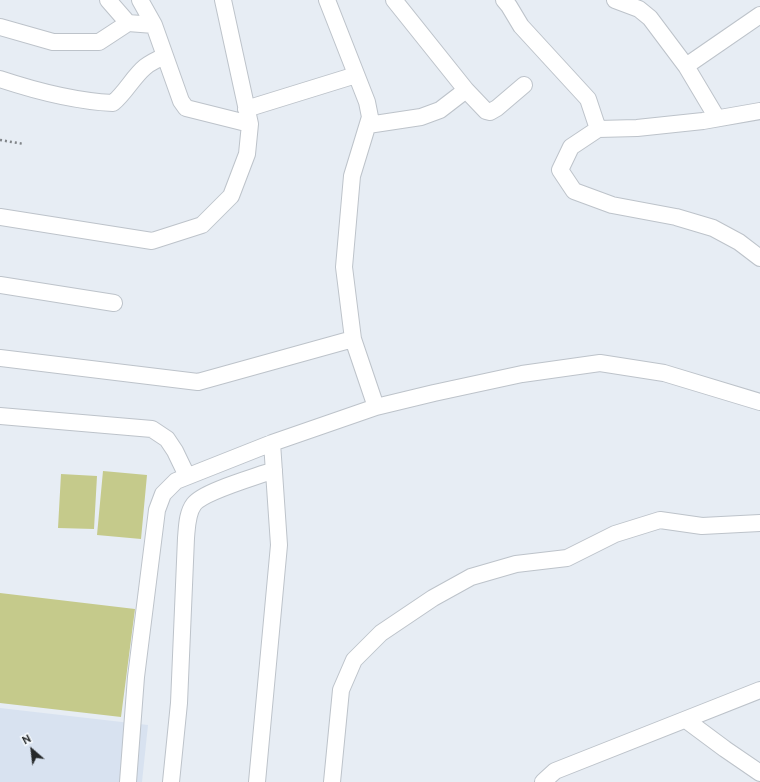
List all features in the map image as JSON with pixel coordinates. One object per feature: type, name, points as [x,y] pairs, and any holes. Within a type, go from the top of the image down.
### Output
[{"type":"street","points":[[108,0],[128,23]]},
{"type":"street","points":[[140,0],[154,26],[181,101],[186,108],[248,117],[356,75]]},
{"type":"street","points":[[0,217],[152,241],[202,225],[231,196],[247,154],[248,117],[223,0]]},
{"type":"street","points":[[327,0],[367,102],[370,117],[352,176],[344,267],[353,339],[376,407]]},
{"type":"street","points":[[394,0],[466,90],[486,111],[490,112],[524,85]]},
{"type":"street","points":[[504,0],[521,26],[588,100],[598,129]]},
{"type":"street","points":[[615,0],[639,9],[650,18],[686,66],[717,118]]},
{"type":"street","points":[[686,66],[760,15]]},
{"type":"street","points":[[0,27],[53,42],[99,42],[128,23],[154,26]]},
{"type":"street","points":[[0,79],[38,90],[99,102],[113,103],[146,67],[155,60],[165,56]]},
{"type":"street","points":[[368,125],[421,117],[440,110],[466,90]]},
{"type":"street","points":[[760,111],[637,128],[598,129],[571,147],[560,170],[574,191],[612,205],[676,217],[712,228],[738,242],[760,258]]},
{"type":"street","points":[[0,285],[114,303]]},
{"type":"street","points":[[0,358],[198,382],[353,339]]},
{"type":"street","points":[[128,782],[136,677],[157,510],[163,494],[176,481],[272,443],[376,407],[522,374],[600,363],[664,373],[760,402]]},
{"type":"street","points":[[0,416],[152,429],[167,439],[175,451],[187,476]]},
{"type":"street","points":[[257,782],[280,545],[272,443]]},
{"type":"street","points":[[171,782],[179,703],[186,538],[189,513],[193,504],[204,495],[274,470]]},
{"type":"street","points":[[332,782],[341,690],[354,660],[381,633],[433,598],[471,577],[516,564],[566,558],[614,534],[660,520],[702,526],[760,523]]},
{"type":"street","points":[[543,782],[555,771],[760,690]]},
{"type":"street","points":[[686,720],[760,773]]},
{"type":"path","points":[[0,140],[24,144]]},
{"type":"shaded area","points":[[0,708],[148,725],[142,782],[0,782]]},
{"type":"green space","points":[[103,471],[147,475],[141,539],[97,535]]},
{"type":"green space","points":[[61,474],[97,476],[94,529],[58,528]]},
{"type":"green space","points":[[0,593],[135,609],[121,717],[0,703]]}]
